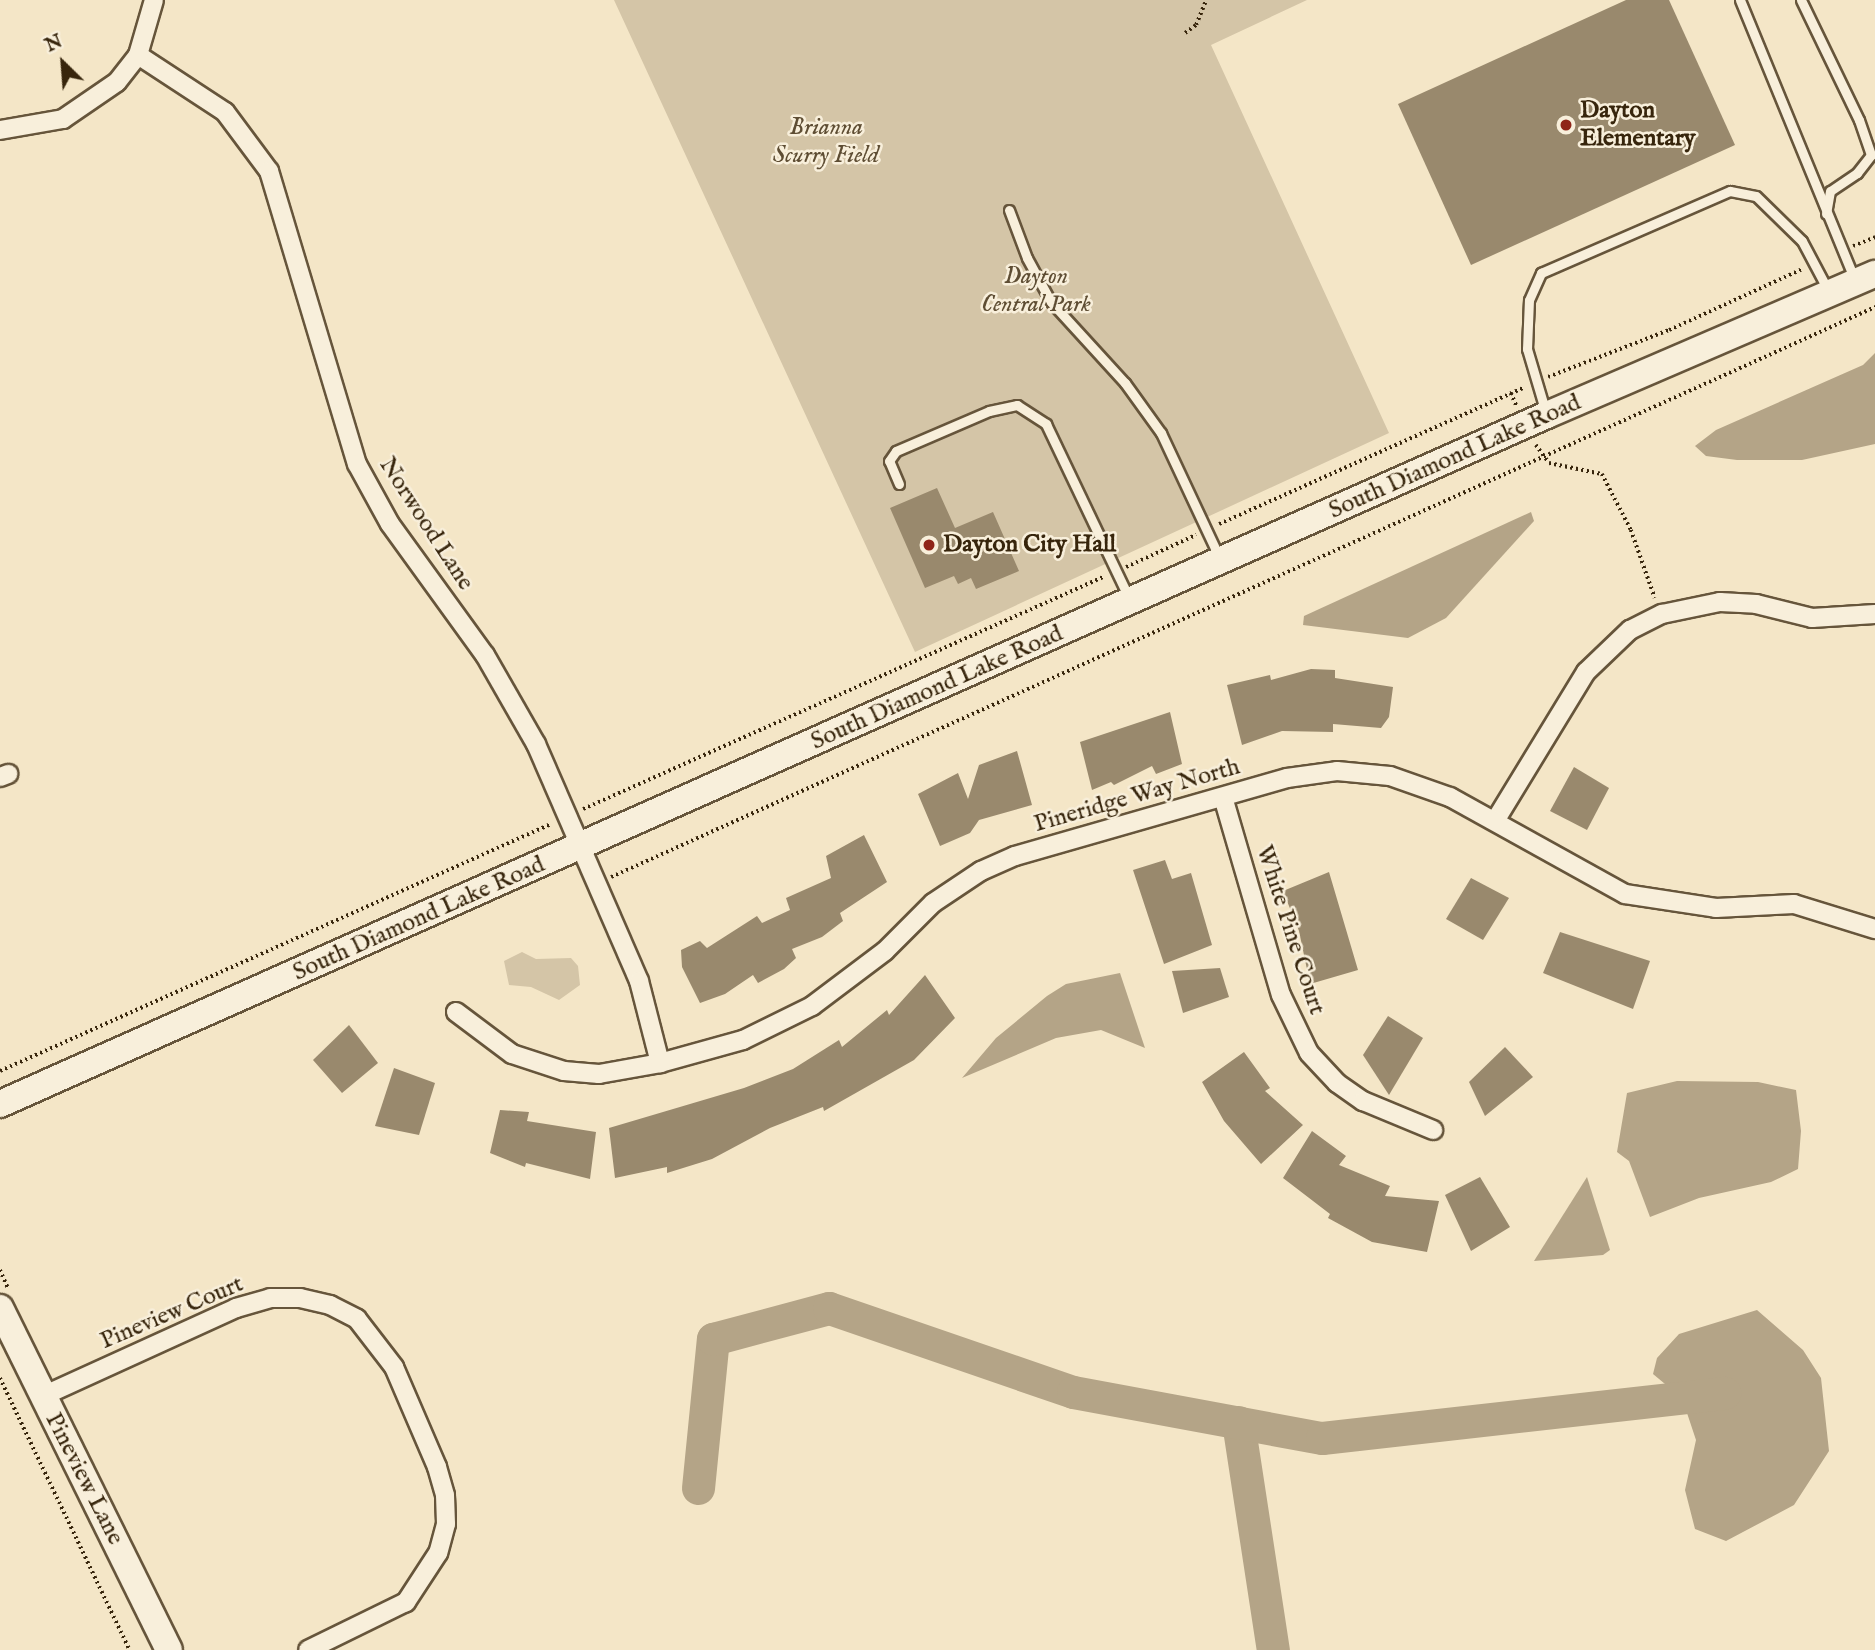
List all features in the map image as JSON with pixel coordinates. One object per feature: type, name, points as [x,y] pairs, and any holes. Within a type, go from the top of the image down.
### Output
[{"type":"street","points":[[0,130],[63,119],[117,82],[138,55],[154,0]]},
{"type":"street","name":"Norwood Lane","points":[[138,55],[225,112],[269,171],[357,464],[372,495],[513,698],[639,981],[660,1063]]},
{"type":"street","name":"South Diamond Lake Road","points":[[0,1104],[1536,420],[1866,279]]},
{"type":"street","points":[[1496,821],[1586,672],[1630,630],[1662,614],[1720,602],[1756,604],[1812,618],[1875,614]]},
{"type":"street","name":"Pineridge Way North","points":[[456,1012],[512,1054],[564,1071],[599,1074],[660,1063],[743,1040],[812,1006],[885,951],[933,903],[981,871],[1026,853],[1287,778],[1337,771],[1390,776],[1450,797],[1496,821],[1585,876],[1625,894],[1716,908],[1794,904],[1875,929]]},
{"type":"street","name":"White Pine Court","points":[[1223,797],[1281,995],[1304,1044],[1323,1070],[1350,1093],[1380,1111],[1433,1130]]},
{"type":"street","name":"Pineview Court","points":[[43,1396],[236,1308],[270,1298],[300,1298],[330,1305],[357,1319],[394,1367],[438,1466],[445,1495],[446,1524],[438,1553],[406,1602],[308,1650]]},
{"type":"street","name":"Pineview Lane","points":[[0,1308],[169,1650]]},
{"type":"lane","points":[[1740,0],[1825,216],[1842,251],[1866,279]]},
{"type":"lane","points":[[1801,0],[1859,120],[1871,155],[1857,173],[1830,191],[1825,216]]},
{"type":"lane","points":[[1536,420],[1536,382],[1527,349],[1529,300],[1541,272],[1730,191],[1756,196],[1802,242],[1830,294]]},
{"type":"lane","points":[[1009,210],[1027,258],[1051,302],[1125,383],[1161,433],[1221,561]]},
{"type":"lane","points":[[899,484],[889,461],[896,451],[989,411],[1017,405],[1046,424],[1130,601]]},
{"type":"path","points":[[1185,33],[1196,25],[1206,0]]},
{"type":"path","points":[[1842,251],[1875,237]]},
{"type":"path","points":[[0,1070],[1511,393],[1669,330],[1815,263]]},
{"type":"path","points":[[596,883],[1875,307]]},
{"type":"path","points":[[1511,393],[1536,420],[1542,458],[1549,463],[1596,469],[1610,484],[1662,614]]},
{"type":"path","points":[[0,1378],[130,1650]]},
{"type":"green space","name":"Dayton Central Park","points":[[614,0],[1307,0],[1211,45],[1389,433],[915,652]]},
{"type":"green space","points":[[522,952],[536,959],[571,958],[578,966],[580,985],[559,1000],[531,987],[509,985],[504,961]]},
{"type":"shaded area","points":[[1875,353],[1875,444],[1802,460],[1737,460],[1706,456],[1695,446],[1716,430],[1863,365]]},
{"type":"shaded area","points":[[1531,512],[1534,521],[1446,618],[1408,638],[1303,625],[1304,616]]},
{"type":"shaded area","points":[[1120,973],[1145,1048],[1101,1030],[1056,1038],[962,1078],[996,1038],[1047,996],[1066,984]]},
{"type":"shaded area","points":[[1677,1081],[1758,1082],[1796,1090],[1801,1131],[1798,1169],[1771,1182],[1699,1198],[1650,1217],[1629,1161],[1617,1152],[1627,1093]]},
{"type":"shaded area","points":[[1587,1177],[1610,1250],[1603,1255],[1534,1261]]},
{"type":"shaded area","points":[[1757,1310],[1803,1350],[1821,1378],[1829,1451],[1794,1505],[1726,1541],[1695,1529],[1685,1490],[1696,1440],[1682,1398],[1653,1374],[1657,1358],[1679,1334]]},
{"type":"building","name":"Dayton Elementary","points":[[1626,0],[1669,0],[1735,145],[1471,265],[1398,104]]},
{"type":"building","points":[[937,488],[955,528],[993,512],[1019,571],[976,589],[971,578],[958,584],[954,576],[925,588],[890,508]]},
{"type":"building","points":[[1311,669],[1335,670],[1335,678],[1393,687],[1389,717],[1381,728],[1333,724],[1333,732],[1282,731],[1242,745],[1227,685],[1270,675],[1271,680]]},
{"type":"building","points":[[1170,712],[1182,764],[1156,774],[1152,766],[1114,785],[1111,782],[1092,790],[1080,742]]},
{"type":"building","points":[[1017,751],[1032,805],[979,820],[970,833],[940,846],[918,794],[958,773],[968,799],[979,765]]},
{"type":"building","points":[[1574,767],[1609,788],[1587,830],[1550,811]]},
{"type":"building","points":[[864,835],[887,882],[840,913],[843,921],[822,937],[792,949],[796,958],[784,969],[758,983],[753,975],[725,994],[700,1003],[682,967],[681,950],[700,941],[707,948],[757,916],[762,923],[790,910],[786,898],[831,878],[826,856]]},
{"type":"building","points":[[1165,860],[1172,879],[1191,873],[1212,945],[1164,964],[1133,870]]},
{"type":"building","points":[[1329,872],[1358,970],[1310,984],[1299,931],[1283,891]]},
{"type":"building","points":[[1471,878],[1509,898],[1483,940],[1446,919]]},
{"type":"building","points":[[1560,932],[1650,961],[1633,1009],[1543,973]]},
{"type":"building","points":[[1220,968],[1229,997],[1183,1013],[1172,971]]},
{"type":"building","points":[[925,975],[955,1018],[914,1060],[824,1111],[823,1107],[770,1128],[712,1159],[667,1173],[667,1167],[615,1178],[609,1128],[744,1088],[793,1069],[839,1040],[842,1047],[887,1010],[889,1015]]},
{"type":"building","points":[[1388,1016],[1423,1038],[1389,1095],[1363,1055]]},
{"type":"building","points":[[349,1025],[378,1063],[342,1093],[313,1060]]},
{"type":"building","points":[[1505,1047],[1533,1077],[1485,1116],[1469,1082]]},
{"type":"building","points":[[1244,1052],[1270,1088],[1265,1091],[1303,1125],[1261,1164],[1224,1121],[1202,1082]]},
{"type":"building","points":[[394,1068],[435,1083],[419,1135],[375,1126]]},
{"type":"building","points":[[500,1110],[529,1112],[527,1121],[596,1132],[590,1179],[526,1163],[525,1167],[490,1153]]},
{"type":"building","points":[[1312,1131],[1346,1156],[1339,1165],[1390,1186],[1385,1196],[1439,1201],[1427,1252],[1372,1242],[1328,1218],[1330,1214],[1283,1178]]},
{"type":"building","points":[[1480,1177],[1510,1227],[1471,1251],[1445,1195]]},
{"type":"waterway","points":[[698,1488],[713,1339],[829,1308],[1073,1392],[1322,1438],[1724,1393]]},
{"type":"waterway","points":[[1238,1422],[1273,1650]]},
{"type":"place","name":"Dayton Elementary","points":[[1566,125]]},
{"type":"place","name":"Dayton City Hall","points":[[929,545]]},
{"type":"park label","name":"Brianna Scurry Field","points":[[826,142]]}]
